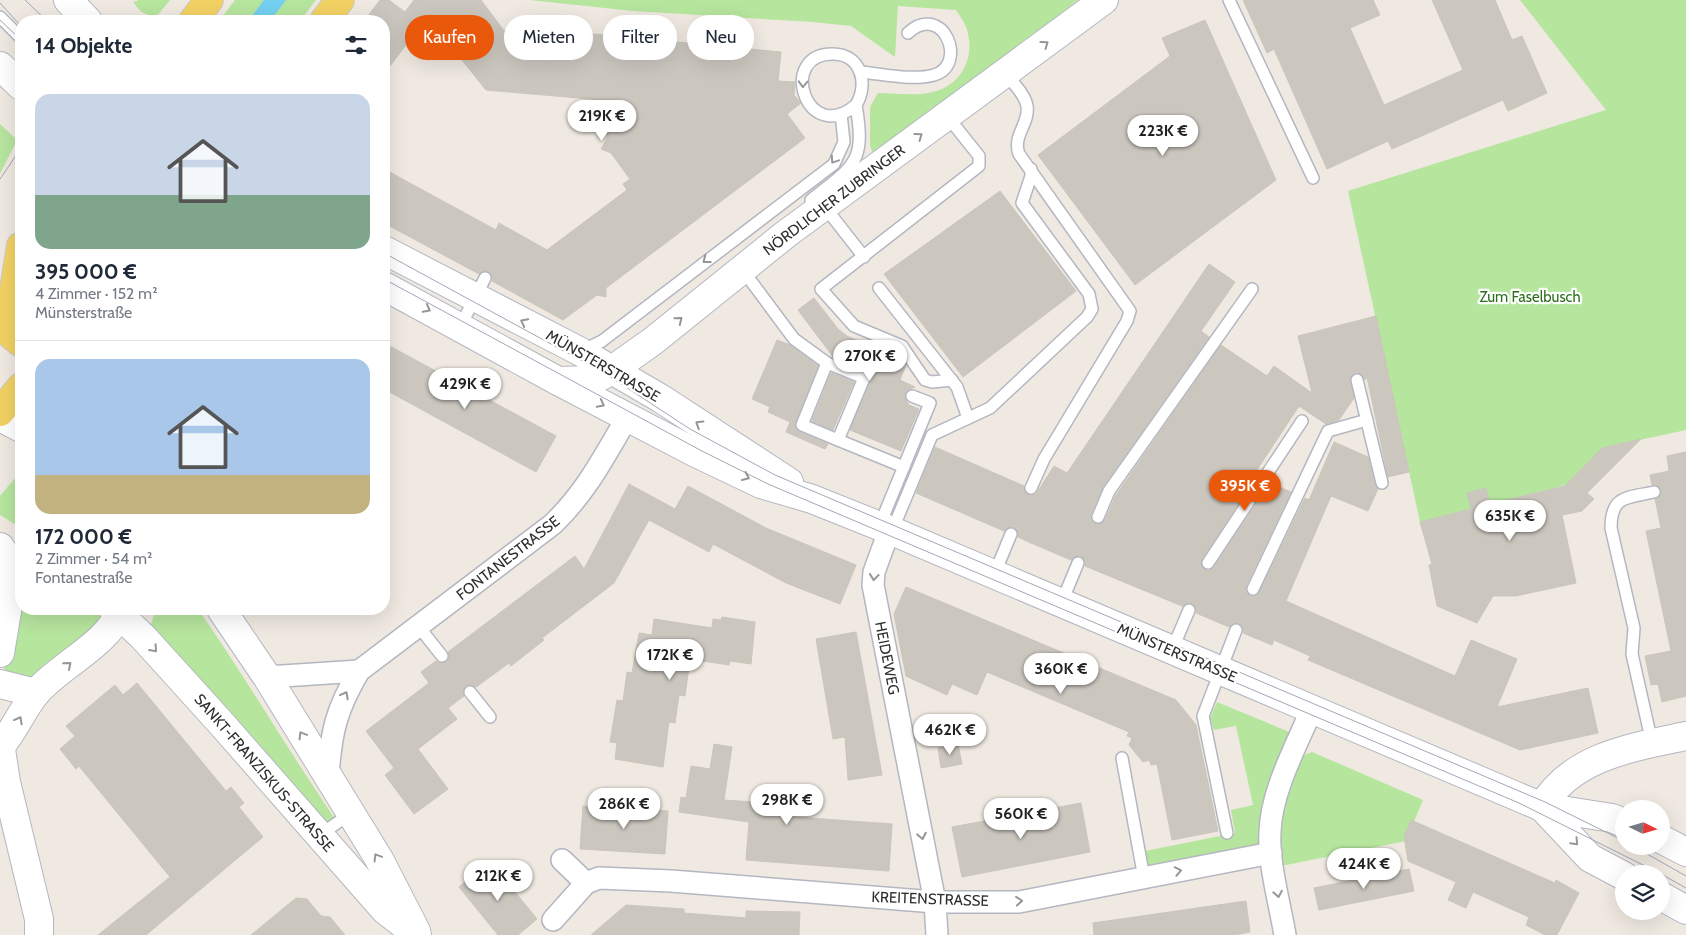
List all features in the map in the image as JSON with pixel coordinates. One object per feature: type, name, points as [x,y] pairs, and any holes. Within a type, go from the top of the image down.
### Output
[{"type":"main road","points":[[198,15],[209,0]]},
{"type":"main road","points":[[329,15],[340,0]]},
{"type":"main road","points":[[0,266],[15,252]]},
{"type":"main road","points":[[15,284],[13,296],[6,312],[5,322],[10,334],[15,338]]},
{"type":"main road","points":[[0,412],[15,394]]},
{"type":"street","points":[[68,0],[82,15]]},
{"type":"street","name":"NÖRDLICHER ZUBRINGER","points":[[558,381],[594,380],[612,370],[653,341],[786,234],[1104,0]]},
{"type":"street","points":[[0,66],[15,80]]},
{"type":"street","name":"MÜNSTERSTRASSE","points":[[390,252],[480,287],[581,352],[660,398],[768,467],[812,499]]},
{"type":"street","name":"MÜNSTERSTRASSE","points":[[390,289],[627,418],[761,484],[812,499],[887,530],[1542,807],[1615,819]]},
{"type":"street","points":[[653,341],[653,376],[660,398]]},
{"type":"street","points":[[0,417],[15,425]]},
{"type":"street","name":"FONTANESTRASSE","points":[[328,776],[334,723],[342,700],[359,671],[554,524],[574,504],[589,485],[627,418]]},
{"type":"street","name":"HEIDEWEG","points":[[887,530],[874,572],[873,586],[935,902],[937,935]]},
{"type":"street","points":[[0,531],[15,537]]},
{"type":"street","points":[[0,547],[15,566]]},
{"type":"street","points":[[0,653],[15,578]]},
{"type":"street","points":[[40,935],[39,919],[6,782],[1,744],[13,732],[36,693],[101,636],[115,615]]},
{"type":"street","name":"SANKT-FRANZISKUS-STRASSE","points":[[122,615],[321,834],[348,869],[385,910],[417,935],[397,892],[328,776],[225,615]]},
{"type":"street","points":[[267,678],[359,671]]},
{"type":"street","points":[[0,684],[36,693]]},
{"type":"street","points":[[1285,935],[1269,834],[1275,798],[1312,709]]},
{"type":"street","points":[[1542,807],[1562,780],[1611,753],[1686,736]]},
{"type":"street","name":"MÜNSTERSTRASSE","points":[[1542,807],[1590,858],[1615,871]]},
{"type":"street","points":[[1670,844],[1686,852]]},
{"type":"street","name":"KREITENSTRASSE","points":[[586,883],[598,878],[616,878],[935,902],[1019,902],[1271,853]]},
{"type":"street","points":[[553,920],[586,883],[562,860]]},
{"type":"street","points":[[1670,901],[1686,910]]},
{"type":"lane","points":[[1229,0],[1313,178]]},
{"type":"lane","points":[[0,16],[15,32]]},
{"type":"lane","points":[[861,72],[925,77],[937,74],[950,58],[951,45],[946,33],[932,25],[923,24],[914,26],[908,33]]},
{"type":"lane","points":[[786,234],[809,200],[850,167],[858,154],[860,133],[856,105],[863,89],[861,72],[856,64],[848,57],[833,54],[818,57],[804,71],[802,91],[809,104],[820,113],[841,114],[856,105]]},
{"type":"lane","points":[[1005,73],[1024,98],[1027,106],[1027,115],[1018,138],[1017,148],[1130,311],[1127,321],[1044,459],[1031,488]]},
{"type":"lane","points":[[581,352],[602,341],[834,164],[844,142],[841,114]]},
{"type":"lane","points":[[947,116],[979,156],[979,166],[821,289],[854,326],[902,346],[925,380],[932,382],[952,380]]},
{"type":"lane","points":[[887,530],[932,435],[990,408],[1087,317],[1092,309],[1089,294],[1022,203],[1031,176],[1031,169]]},
{"type":"lane","points":[[824,206],[864,257]]},
{"type":"lane","points":[[742,268],[794,339],[827,363],[864,378],[838,440]]},
{"type":"lane","points":[[460,327],[480,287]]},
{"type":"lane","points":[[879,288],[957,387],[968,418]]},
{"type":"lane","points":[[1098,517],[1109,491],[1252,289]]},
{"type":"lane","points":[[827,363],[802,425],[904,467]]},
{"type":"lane","points":[[1357,380],[1382,484]]},
{"type":"lane","points":[[887,530],[904,467],[930,403],[912,396]]},
{"type":"lane","points":[[1254,588],[1328,431],[1367,420]]},
{"type":"lane","points":[[1208,563],[1302,421]]},
{"type":"lane","points":[[1652,743],[1632,654],[1634,628],[1611,521],[1616,503],[1623,499],[1654,492]]},
{"type":"lane","points":[[994,575],[1011,534]]},
{"type":"lane","points":[[1061,604],[1078,563]]},
{"type":"lane","points":[[1172,651],[1189,610]]},
{"type":"lane","points":[[419,627],[442,656]]},
{"type":"lane","points":[[1226,833],[1202,716],[1236,630]]},
{"type":"lane","points":[[470,692],[490,717]]},
{"type":"lane","points":[[1122,758],[1144,878]]},
{"type":"lane","points":[[321,834],[350,814]]},
{"type":"green space","points":[[139,0],[170,0],[158,15],[143,13],[133,2]]},
{"type":"green space","points":[[235,0],[316,0],[305,15],[224,15]]},
{"type":"green space","points":[[530,0],[1078,0],[875,158],[870,146],[870,107],[878,93],[916,94],[940,90],[957,78],[964,69],[968,60],[969,38],[965,25],[956,10],[898,6],[895,57],[851,26],[754,18],[754,15],[698,15],[633,11]]},
{"type":"green space","name":"Zum Faselbusch","points":[[1520,0],[1686,0],[1686,430],[1602,448],[1566,485],[1420,522],[1348,191],[1606,110]]},
{"type":"green space","points":[[0,124],[15,138],[15,144],[0,174]]},
{"type":"green space","points":[[15,478],[15,524],[0,515],[0,496]]},
{"type":"green space","points":[[19,615],[104,615],[92,634],[37,678],[22,681],[3,673],[8,649]]},
{"type":"green space","points":[[154,615],[202,615],[335,819],[326,827],[294,785],[150,627]]},
{"type":"green space","points":[[1217,702],[1294,734],[1260,845],[1149,868],[1145,851],[1235,833],[1231,810],[1253,805],[1236,726],[1214,730],[1210,718]]},
{"type":"green space","points":[[1312,752],[1423,800],[1406,841],[1276,867],[1277,813],[1301,756]]},
{"type":"water","points":[[264,0],[286,0],[275,15],[253,15]]},
{"type":"building","points":[[380,0],[389,0],[405,12],[414,0],[481,0],[492,15],[405,15],[405,46],[390,66],[390,15],[369,15]]},
{"type":"building","points":[[1243,0],[1373,0],[1380,15],[1350,28],[1384,105],[1463,70],[1432,0],[1495,0],[1512,40],[1522,36],[1547,93],[1508,111],[1503,100],[1392,149],[1388,141],[1327,169],[1274,49],[1267,53]]},
{"type":"building","points":[[494,18],[504,31],[504,60],[593,60],[593,34],[603,35],[603,60],[677,60],[677,42],[687,43],[687,60],[754,60],[754,49],[781,52],[778,81],[795,82],[794,95],[801,103],[787,114],[805,138],[606,288],[606,297],[597,295],[563,320],[492,281],[489,272],[484,271],[479,274],[390,226],[390,172],[496,230],[499,223],[547,250],[627,190],[623,184],[630,179],[611,153],[601,149],[607,139],[609,108],[601,107],[602,100],[486,90],[462,60],[494,60]]},
{"type":"building","points":[[1205,20],[1276,180],[1135,285],[1038,155],[1170,56],[1162,38]]},
{"type":"building","points":[[1000,191],[1076,291],[963,377],[884,274]]},
{"type":"building","points":[[1209,264],[1235,282],[1201,331],[1209,337],[1103,487],[1091,514],[1092,522],[1099,524],[1105,520],[1116,495],[1221,345],[1267,376],[1274,366],[1312,393],[1298,336],[1376,316],[1409,472],[1388,477],[1367,377],[1365,380],[1362,375],[1355,373],[1350,378],[1354,398],[1339,420],[1326,424],[1299,406],[1253,476],[1256,477],[1202,559],[1202,567],[1208,570],[1214,567],[1270,483],[1291,492],[1246,586],[1249,596],[1258,595],[1305,498],[1309,500],[1334,442],[1368,457],[1375,485],[1378,489],[1368,511],[1331,496],[1286,601],[1455,676],[1471,640],[1517,659],[1497,707],[1588,688],[1598,733],[1520,750],[1308,660],[1310,656],[1274,640],[1272,645],[1243,633],[1243,628],[1239,623],[1234,623],[1229,627],[1196,613],[1195,606],[1191,603],[1182,606],[1085,566],[1081,556],[1071,560],[1031,543],[1018,537],[1014,527],[1004,531],[916,493],[935,447],[1024,486],[1025,492],[1028,495],[1036,494],[1054,466],[1067,473]]},
{"type":"building","points":[[814,298],[838,329],[847,336],[902,360],[906,365],[900,380],[915,387],[907,390],[905,398],[909,405],[919,409],[901,451],[850,430],[871,377],[867,371],[834,358],[798,310]]},
{"type":"building","points":[[777,340],[790,345],[818,366],[795,426],[799,432],[828,444],[825,449],[786,432],[790,422],[768,412],[770,407],[752,399]]},
{"type":"building","points":[[390,346],[556,436],[536,472],[390,392]]},
{"type":"building","points":[[831,373],[854,382],[833,430],[812,421]]},
{"type":"building","points":[[1641,439],[1587,493],[1594,499],[1582,511],[1562,515],[1576,583],[1516,596],[1493,596],[1477,623],[1437,606],[1429,565],[1432,564],[1420,522],[1471,509],[1467,493],[1486,488],[1490,504],[1565,486],[1602,448]]},
{"type":"building","points":[[1686,452],[1686,696],[1662,702],[1658,684],[1651,685],[1645,656],[1671,651],[1646,531],[1661,528],[1655,499],[1661,495],[1661,490],[1657,485],[1652,485],[1650,475],[1669,471],[1667,456]]},
{"type":"building","points":[[629,484],[675,509],[688,486],[766,528],[856,565],[840,604],[786,583],[713,544],[709,552],[649,520],[614,583],[542,638],[544,640],[511,666],[509,663],[476,687],[465,686],[464,696],[448,708],[457,719],[418,749],[448,789],[414,814],[385,775],[394,768],[366,731],[429,683],[421,672],[436,661],[440,663],[446,662],[449,658],[448,652],[575,556],[584,569]]},
{"type":"building","points":[[906,587],[1176,700],[1196,725],[1218,831],[1172,840],[1157,764],[1151,765],[1149,760],[1143,762],[1129,745],[1132,738],[1127,736],[1129,732],[987,672],[977,695],[952,684],[947,695],[906,676],[894,614]]},
{"type":"building","points":[[722,617],[755,622],[751,664],[730,661],[729,665],[696,660],[694,668],[689,667],[685,696],[679,695],[675,723],[669,722],[663,767],[615,759],[617,743],[610,742],[617,700],[623,701],[627,672],[632,673],[639,633],[652,635],[654,619],[712,628],[713,619],[721,620]]},
{"type":"building","points":[[856,632],[882,775],[848,780],[845,737],[833,739],[816,639]]},
{"type":"building","points":[[137,683],[226,791],[231,787],[244,803],[239,807],[263,837],[146,935],[98,935],[170,877],[79,766],[76,769],[60,749],[75,736],[66,726],[115,685],[123,695]]},
{"type":"building","points":[[714,744],[732,747],[724,800],[783,804],[782,816],[892,824],[889,871],[746,860],[749,822],[679,812],[681,797],[686,798],[691,766],[710,769]]},
{"type":"building","points":[[958,744],[962,764],[941,768],[938,748]]},
{"type":"building","points":[[1081,803],[1090,852],[962,877],[952,827]]},
{"type":"building","points":[[583,806],[668,811],[665,854],[580,849]]},
{"type":"building","points":[[1411,820],[1555,883],[1556,880],[1579,893],[1557,935],[1545,935],[1526,925],[1529,917],[1473,892],[1466,908],[1448,900],[1456,882],[1408,861],[1404,836]]},
{"type":"building","points":[[490,861],[537,919],[518,935],[498,935],[459,887]]},
{"type":"building","points":[[1409,869],[1414,891],[1319,910],[1314,888]]},
{"type":"building","points":[[296,898],[307,899],[321,916],[330,917],[345,935],[251,935]]},
{"type":"building","points":[[1246,901],[1250,932],[1234,935],[1094,935],[1093,923]]},
{"type":"building","points":[[626,905],[684,909],[684,913],[746,918],[746,911],[800,912],[799,935],[591,935]]},
{"type":"tram line","points":[[25,0],[41,15]]},
{"type":"tram line","points":[[0,3],[15,19]]},
{"type":"tram line","points":[[0,20],[15,34]]},
{"type":"tram line","points":[[0,179],[15,157]]},
{"type":"tram line","points":[[390,256],[606,374],[690,429],[775,475],[1545,802],[1615,837]]},
{"type":"tram line","points":[[390,282],[700,450],[768,484],[1519,803],[1643,865]]},
{"type":"tram line","points":[[1649,855],[1686,876]]},
{"type":"tram line","points":[[1670,879],[1686,888]]}]
